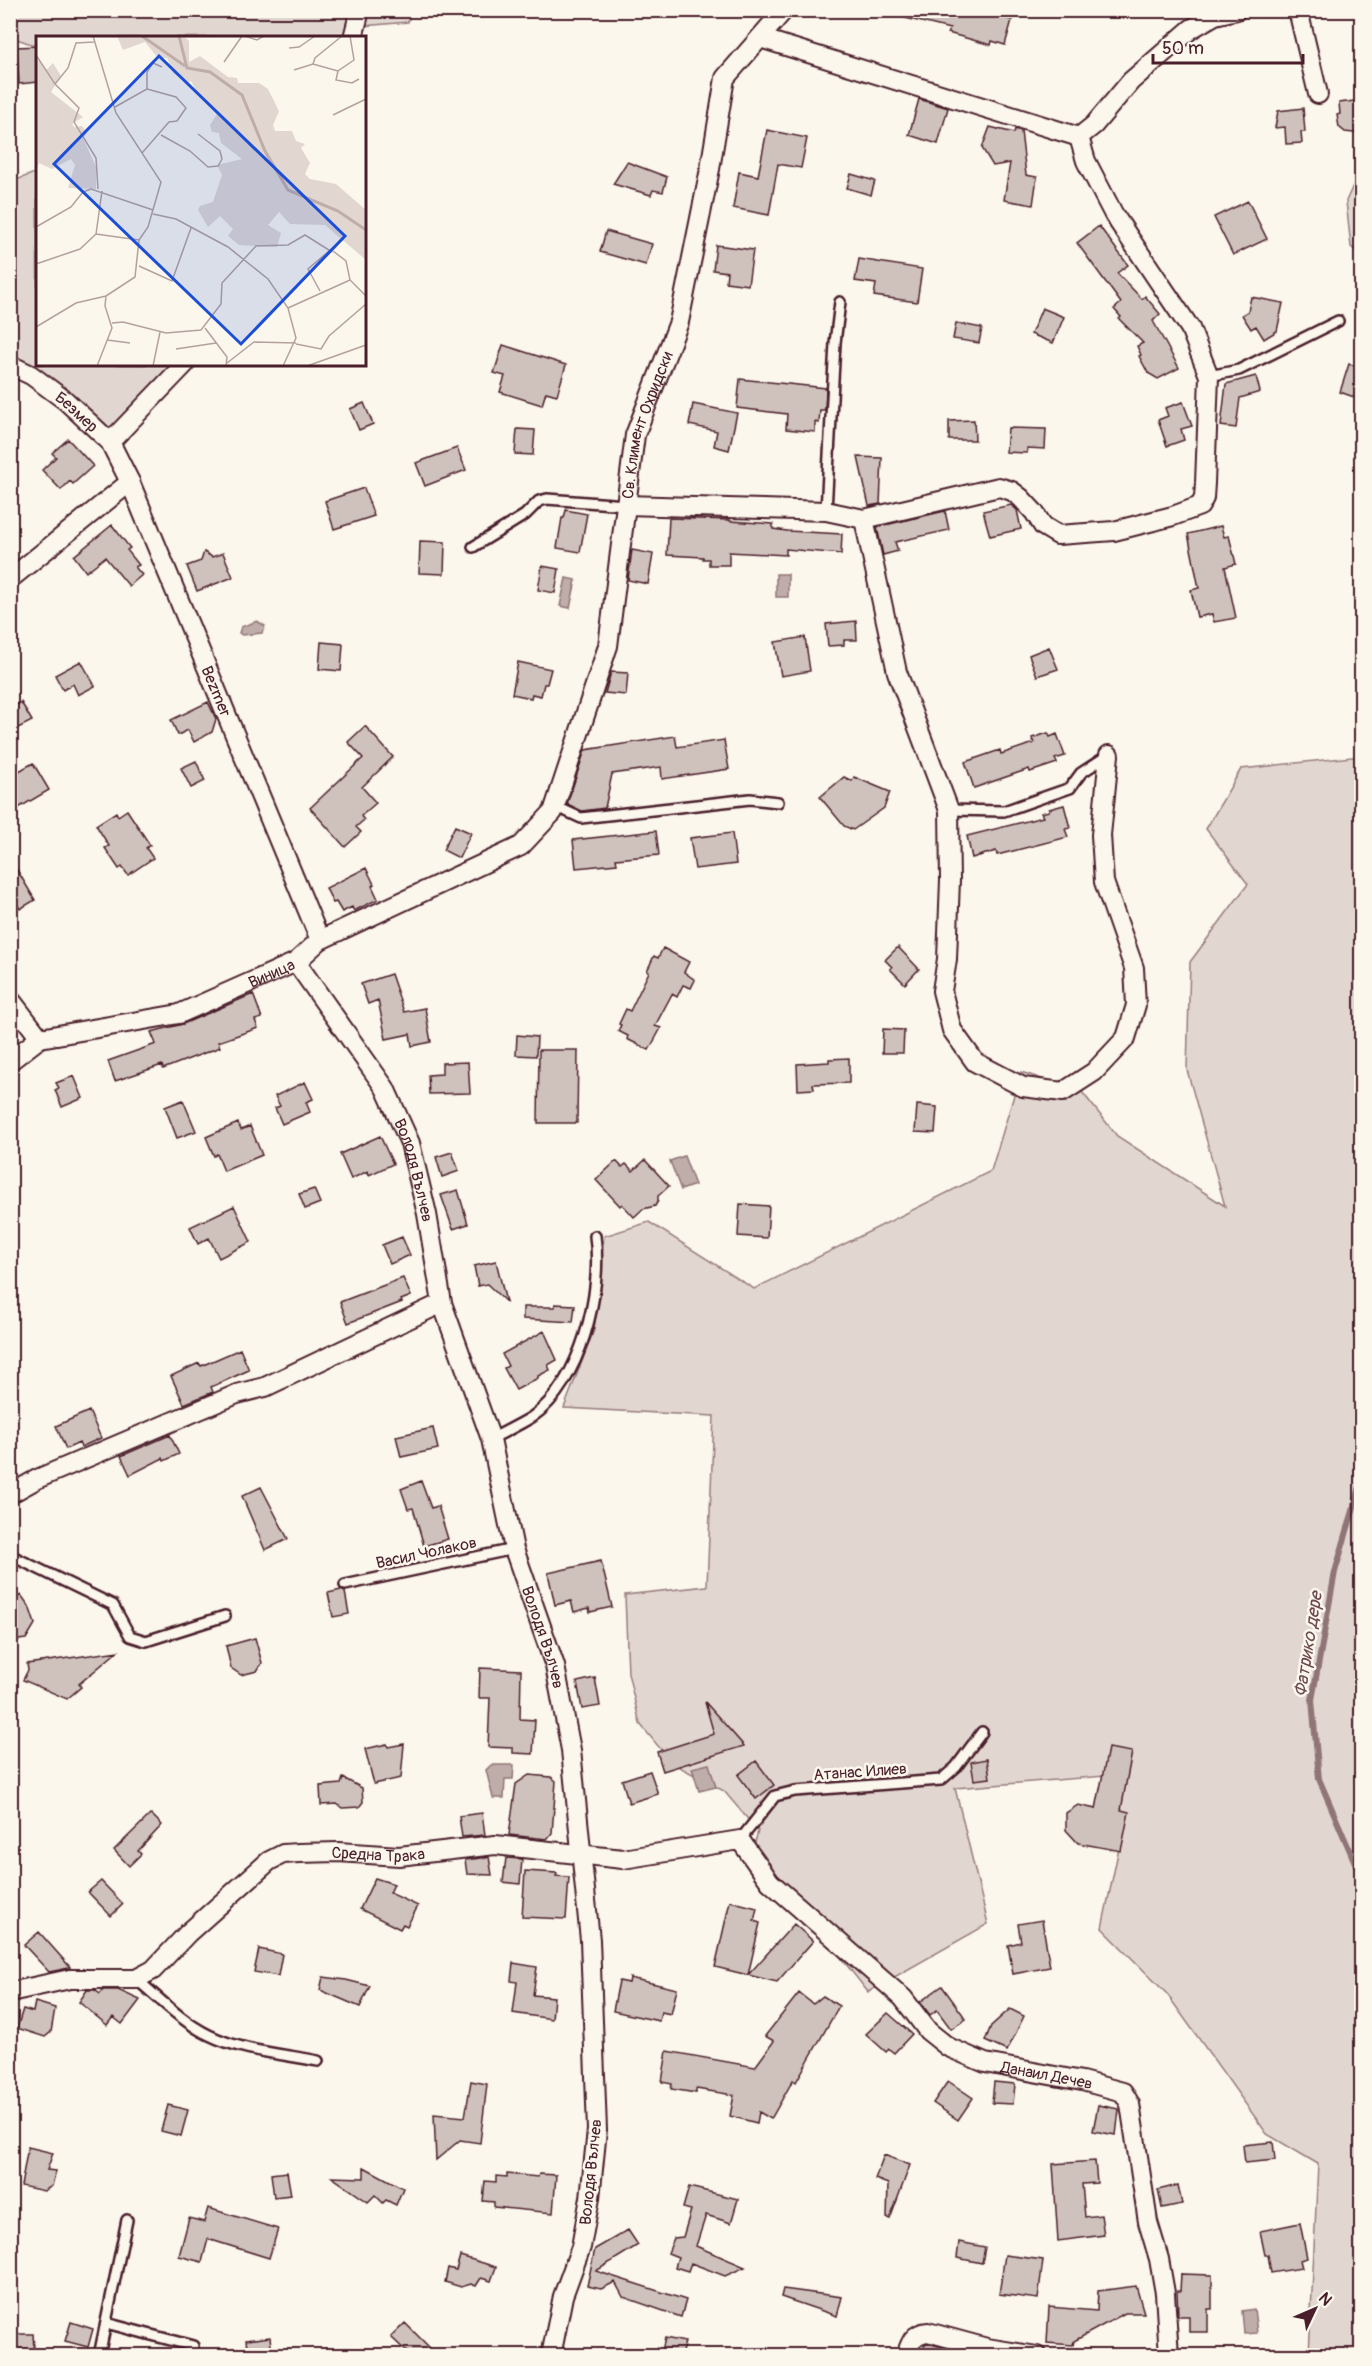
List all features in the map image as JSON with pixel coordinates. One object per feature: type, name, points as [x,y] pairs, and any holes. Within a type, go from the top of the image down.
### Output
[{"type":"street","points":[[354,36],[360,10]]},
{"type":"street","name":"Св. Климент Охридски","points":[[521,846],[553,812],[608,646],[635,435],[679,322],[710,169],[725,78],[783,10]]},
{"type":"street","points":[[1079,137],[1094,125],[1131,81],[1191,29],[1215,15],[1237,10]]},
{"type":"street","points":[[1298,10],[1318,94]]},
{"type":"street","points":[[759,38],[1079,137]]},
{"type":"street","points":[[626,506],[826,511],[864,519],[999,487],[1012,491],[1022,498],[1043,526],[1058,535],[1114,531],[1200,506],[1204,498],[1209,376],[1190,328],[1114,215],[1086,161],[1079,137]]},
{"type":"street","name":"Безмер","points":[[10,365],[31,375],[66,401],[110,442]]},
{"type":"street","points":[[110,442],[183,366]]},
{"type":"street","name":"Bezmer","points":[[110,442],[130,482],[321,940]]},
{"type":"street","points":[[10,579],[130,482]]},
{"type":"street","points":[[864,519],[897,672],[950,810],[947,959],[942,991],[952,1030],[975,1062],[1023,1087],[1063,1092],[1094,1072],[1126,1038],[1136,1005],[1134,968],[1104,882],[1101,835],[1112,753]]},
{"type":"street","name":"Виница","points":[[10,1060],[40,1038],[179,1014],[296,962],[321,940],[521,846]]},
{"type":"street","name":"Володя Вълчев","points":[[296,962],[385,1088],[410,1143],[427,1214],[442,1303],[491,1439],[514,1549],[555,1666],[571,1750],[590,1940],[597,2130],[590,2198],[581,2247],[563,2296],[551,2355]]},
{"type":"street","points":[[10,999],[40,1038]]},
{"type":"street","points":[[10,1494],[36,1479],[237,1394],[265,1387],[442,1303]]},
{"type":"street","name":"Средна Трака","points":[[136,1978],[153,1970],[203,1919],[269,1861],[283,1854],[338,1852],[399,1856],[495,1845],[623,1859],[740,1840]]},
{"type":"street","name":"Данаил Дечев","points":[[740,1840],[770,1882],[903,1998],[928,2031],[948,2047],[984,2063],[1082,2080],[1123,2092],[1130,2104],[1148,2222],[1159,2259],[1165,2293],[1169,2355]]},
{"type":"street","points":[[10,1992],[70,1979],[136,1978]]},
{"type":"street","points":[[906,2355],[913,2338],[922,2332],[987,2348],[1037,2355]]},
{"type":"lane","points":[[826,511],[840,302]]},
{"type":"lane","points":[[1209,376],[1239,370],[1338,321]]},
{"type":"lane","points":[[473,547],[525,515],[539,501],[547,499],[626,506]]},
{"type":"lane","points":[[950,810],[1004,811],[1070,788],[1081,773],[1112,753]]},
{"type":"lane","points":[[555,806],[581,818],[750,799],[778,802]]},
{"type":"lane","points":[[491,1439],[532,1416],[563,1384],[586,1328],[593,1299],[598,1254],[595,1236]]},
{"type":"lane","name":"Васил Чолаков","points":[[345,1585],[514,1549]]},
{"type":"lane","points":[[10,1555],[113,1605],[130,1636],[146,1641],[225,1616]]},
{"type":"lane","name":"Атанас Илиев","points":[[740,1840],[775,1797],[795,1791],[941,1780],[956,1767],[982,1732]]},
{"type":"lane","points":[[136,1978],[172,2009],[209,2035],[232,2043],[318,2061]]},
{"type":"lane","points":[[99,2355],[127,2220]]},
{"type":"lane","points":[[106,2323],[193,2346]]},
{"type":"shaded area","points":[[11,11],[411,11],[408,22],[351,27],[348,36],[36,36],[36,46],[11,37]]},
{"type":"shaded area","points":[[1361,168],[1362,255],[1351,247],[1346,201]]},
{"type":"shaded area","points":[[36,172],[36,366],[187,366],[123,435],[102,434],[11,363],[11,182]]},
{"type":"shaded area","points":[[776,574],[788,574],[788,597],[776,597]]},
{"type":"shaded area","points":[[566,578],[576,580],[570,608],[560,606]]},
{"type":"shaded area","points":[[257,621],[265,626],[262,633],[242,635],[239,633],[241,627]]},
{"type":"shaded area","points":[[1361,756],[1361,2355],[1309,2355],[1318,2164],[1267,2134],[1167,1994],[1102,1928],[1119,1848],[1105,1776],[955,1788],[988,1924],[868,1992],[793,1897],[748,1869],[758,1831],[724,1791],[672,1763],[640,1724],[628,1673],[625,1595],[707,1586],[714,1416],[564,1408],[594,1330],[604,1236],[649,1222],[754,1289],[991,1171],[1021,1072],[1082,1092],[1117,1136],[1225,1206],[1187,1070],[1190,962],[1248,884],[1206,829],[1241,769]]},
{"type":"shaded area","points":[[684,1156],[695,1185],[681,1190],[670,1161]]},
{"type":"shaded area","points":[[709,1764],[716,1787],[699,1791],[692,1768]]},
{"type":"shaded area","points":[[491,1765],[514,1765],[513,1779],[505,1779],[504,1798],[493,1798],[486,1770]]},
{"type":"shaded area","points":[[1254,2309],[1257,2333],[1244,2334],[1242,2311]]},
{"type":"building","points":[[901,10],[976,10],[1012,20],[1005,45],[992,41],[991,45],[948,33],[950,29],[901,17]]},
{"type":"building","points":[[36,46],[36,82],[19,84],[17,47]]},
{"type":"building","points":[[919,99],[948,108],[938,144],[909,135]]},
{"type":"building","points":[[1362,100],[1362,134],[1345,132],[1339,127],[1337,115],[1340,114],[1339,103]]},
{"type":"building","points":[[1303,108],[1305,132],[1301,132],[1302,143],[1286,144],[1285,127],[1275,128],[1278,111]]},
{"type":"building","points":[[990,127],[1014,133],[1015,129],[1021,131],[1026,175],[1037,177],[1033,205],[1004,200],[1010,163],[993,166],[982,148]]},
{"type":"building","points":[[767,130],[807,138],[801,168],[778,164],[769,215],[733,208],[739,172],[758,176]]},
{"type":"building","points":[[627,162],[667,177],[663,192],[653,190],[651,195],[613,184]]},
{"type":"building","points":[[851,174],[875,181],[871,195],[847,188]]},
{"type":"building","points":[[1248,201],[1267,239],[1233,255],[1214,217]]},
{"type":"building","points":[[1099,226],[1128,265],[1117,273],[1142,299],[1145,296],[1160,314],[1153,321],[1179,368],[1158,379],[1148,373],[1139,356],[1141,355],[1137,346],[1143,343],[1119,319],[1121,317],[1114,309],[1121,303],[1077,243]]},
{"type":"building","points":[[606,231],[652,244],[646,265],[600,252]]},
{"type":"building","points":[[716,245],[753,250],[748,285],[726,282],[727,272],[713,270]]},
{"type":"building","points":[[859,259],[922,269],[917,302],[874,296],[876,284],[855,281]]},
{"type":"building","points":[[1251,297],[1283,303],[1277,331],[1264,339],[1256,326],[1251,329],[1242,315],[1248,311]]},
{"type":"building","points":[[1042,308],[1064,317],[1053,343],[1031,334]]},
{"type":"building","points":[[956,323],[982,328],[979,343],[953,339]]},
{"type":"building","points":[[503,345],[566,365],[557,395],[546,392],[542,405],[500,392],[505,376],[494,373]]},
{"type":"building","points":[[1349,364],[1362,368],[1362,400],[1340,392]]},
{"type":"building","points":[[1256,376],[1260,392],[1240,398],[1236,428],[1221,426],[1226,384]]},
{"type":"building","points":[[740,379],[826,388],[825,410],[820,410],[819,423],[815,422],[815,432],[786,429],[787,414],[737,408]]},
{"type":"building","points":[[1183,402],[1192,426],[1181,429],[1184,440],[1167,446],[1158,420],[1168,416],[1165,408]]},
{"type":"building","points":[[364,403],[373,424],[359,430],[350,409]]},
{"type":"building","points":[[693,404],[737,413],[729,450],[714,446],[717,431],[689,425]]},
{"type":"building","points":[[974,420],[975,440],[949,440],[949,421]]},
{"type":"building","points":[[1008,428],[1046,429],[1045,449],[1027,448],[1027,453],[1006,452]]},
{"type":"building","points":[[517,429],[535,430],[533,455],[515,454]]},
{"type":"building","points":[[68,439],[93,466],[73,484],[70,481],[61,490],[42,470],[56,457],[52,453]]},
{"type":"building","points":[[457,448],[466,470],[425,486],[416,463]]},
{"type":"building","points":[[858,457],[882,458],[880,504],[869,506]]},
{"type":"building","points":[[364,488],[374,516],[334,529],[325,501]]},
{"type":"building","points":[[1011,505],[1017,510],[1021,529],[990,536],[983,511]]},
{"type":"building","points":[[566,510],[587,514],[580,552],[557,548],[562,518]]},
{"type":"building","points":[[945,511],[949,530],[895,542],[898,551],[883,555],[877,527]]},
{"type":"building","points":[[669,518],[730,520],[773,524],[773,529],[787,531],[842,534],[841,554],[786,549],[786,555],[729,552],[729,565],[709,565],[709,559],[703,559],[703,557],[667,555]]},
{"type":"building","points":[[112,525],[130,548],[127,550],[139,565],[135,567],[142,575],[129,586],[105,557],[86,572],[74,556]]},
{"type":"building","points":[[1221,526],[1224,537],[1229,536],[1236,564],[1225,567],[1236,618],[1214,622],[1212,614],[1197,617],[1191,590],[1199,588],[1188,534]]},
{"type":"building","points":[[420,541],[445,542],[444,574],[419,573]]},
{"type":"building","points":[[632,550],[653,554],[648,584],[628,580]]},
{"type":"building","points":[[204,552],[212,557],[223,553],[233,577],[197,591],[187,566],[201,561]]},
{"type":"building","points":[[542,566],[559,569],[555,593],[538,590]]},
{"type":"building","points":[[856,621],[857,640],[844,640],[844,645],[828,646],[826,624]]},
{"type":"building","points":[[805,637],[810,671],[781,676],[775,642]]},
{"type":"building","points":[[321,642],[343,644],[341,671],[319,669]]},
{"type":"building","points":[[1049,647],[1058,669],[1037,676],[1029,655]]},
{"type":"building","points":[[81,661],[95,686],[78,695],[73,684],[63,690],[55,675]]},
{"type":"building","points":[[518,662],[551,669],[541,696],[532,694],[531,698],[512,694]]},
{"type":"building","points":[[611,672],[628,673],[626,695],[605,693]]},
{"type":"building","points":[[21,702],[32,721],[10,732],[10,708]]},
{"type":"building","points":[[208,702],[216,719],[212,732],[194,742],[188,730],[178,735],[171,720]]},
{"type":"building","points":[[365,726],[393,757],[362,787],[376,803],[361,816],[364,820],[356,827],[361,832],[345,847],[310,808],[363,758],[348,742]]},
{"type":"building","points":[[1048,733],[1050,737],[1057,734],[1065,756],[1055,759],[1057,763],[1030,772],[1029,769],[974,788],[965,762],[1000,750],[1001,754],[1034,743],[1032,738]]},
{"type":"building","points":[[675,736],[677,747],[724,740],[729,769],[662,779],[661,767],[612,774],[605,808],[582,811],[567,804],[585,750]]},
{"type":"building","points":[[196,761],[205,781],[191,788],[181,768]]},
{"type":"building","points":[[33,763],[49,790],[10,813],[10,776]]},
{"type":"building","points":[[844,777],[852,781],[854,777],[890,792],[884,808],[853,830],[844,826],[820,797]]},
{"type":"building","points":[[1064,805],[1070,828],[1065,829],[1068,837],[997,855],[996,851],[972,858],[967,836],[1043,817],[1041,813]]},
{"type":"building","points":[[127,810],[150,845],[146,848],[153,858],[128,875],[122,867],[119,869],[105,848],[109,846],[96,825],[116,812],[118,816]]},
{"type":"building","points":[[455,826],[471,833],[459,858],[443,850]]},
{"type":"building","points":[[656,831],[659,855],[616,859],[617,864],[576,868],[573,840]]},
{"type":"building","points":[[732,833],[736,864],[695,869],[690,838]]},
{"type":"building","points":[[10,858],[35,900],[20,909],[10,893]]},
{"type":"building","points":[[366,868],[378,899],[354,911],[352,907],[342,912],[336,902],[333,903],[326,888]]},
{"type":"building","points":[[898,947],[919,969],[905,984],[890,969],[892,967],[885,960]]},
{"type":"building","points":[[663,948],[689,962],[684,972],[695,980],[691,988],[683,985],[677,997],[672,994],[655,1026],[661,1028],[649,1050],[627,1039],[628,1036],[618,1031],[626,1009],[630,1011],[649,972],[647,971],[654,956],[658,958]]},
{"type":"building","points":[[391,974],[404,1012],[425,1008],[431,1042],[412,1046],[410,1034],[386,1039],[378,1000],[368,1004],[361,984]]},
{"type":"building","points":[[253,994],[262,1018],[255,1020],[258,1028],[218,1042],[220,1047],[163,1069],[162,1065],[115,1081],[108,1061],[156,1044],[151,1032],[183,1024]]},
{"type":"building","points":[[883,1029],[904,1030],[903,1053],[882,1053]]},
{"type":"building","points":[[517,1035],[537,1037],[536,1056],[516,1055]]},
{"type":"building","points":[[539,1050],[578,1050],[577,1123],[538,1123]]},
{"type":"building","points":[[849,1058],[849,1083],[813,1084],[814,1089],[798,1090],[797,1064]]},
{"type":"building","points":[[468,1062],[470,1093],[429,1094],[428,1075],[442,1074],[442,1063]]},
{"type":"building","points":[[74,1076],[83,1098],[62,1107],[55,1090],[59,1088],[56,1083]]},
{"type":"building","points":[[305,1082],[313,1099],[306,1102],[310,1112],[282,1124],[275,1108],[280,1106],[275,1096]]},
{"type":"building","points":[[183,1100],[196,1131],[177,1138],[165,1107]]},
{"type":"building","points":[[917,1105],[937,1107],[935,1133],[915,1132]]},
{"type":"building","points":[[238,1123],[241,1130],[250,1126],[262,1155],[224,1171],[217,1154],[214,1156],[206,1137]]},
{"type":"building","points":[[380,1136],[393,1164],[369,1175],[368,1171],[351,1179],[340,1154]]},
{"type":"building","points":[[452,1152],[459,1171],[442,1177],[436,1157]]},
{"type":"building","points":[[645,1160],[669,1186],[658,1196],[655,1206],[643,1209],[634,1217],[622,1204],[620,1206],[596,1180],[616,1161],[622,1167],[626,1164],[633,1171]]},
{"type":"building","points":[[314,1189],[320,1203],[305,1209],[299,1194]]},
{"type":"building","points":[[458,1190],[468,1224],[453,1229],[441,1195]]},
{"type":"building","points":[[740,1204],[769,1206],[767,1238],[738,1236]]},
{"type":"building","points":[[234,1206],[251,1242],[219,1258],[209,1238],[198,1244],[190,1227]]},
{"type":"building","points":[[402,1237],[410,1255],[390,1264],[382,1245]]},
{"type":"building","points":[[496,1261],[506,1302],[487,1284],[478,1286],[474,1266]]},
{"type":"building","points":[[403,1278],[411,1296],[401,1300],[402,1302],[348,1323],[340,1302]]},
{"type":"building","points":[[555,1304],[575,1305],[573,1322],[523,1319],[523,1307],[555,1307]]},
{"type":"building","points":[[544,1331],[557,1360],[548,1365],[550,1370],[516,1390],[504,1368],[508,1366],[502,1354]]},
{"type":"building","points":[[240,1349],[249,1370],[211,1387],[213,1392],[184,1404],[171,1376],[199,1363],[201,1366]]},
{"type":"building","points":[[89,1411],[101,1438],[81,1447],[79,1443],[66,1449],[56,1426]]},
{"type":"building","points":[[433,1428],[438,1449],[401,1457],[396,1436]]},
{"type":"building","points":[[170,1435],[179,1454],[164,1461],[163,1458],[130,1475],[121,1456]]},
{"type":"building","points":[[421,1481],[431,1508],[438,1506],[448,1539],[424,1546],[413,1508],[408,1509],[401,1489]]},
{"type":"building","points":[[261,1487],[288,1539],[265,1550],[242,1496]]},
{"type":"building","points":[[601,1561],[612,1607],[590,1612],[589,1608],[574,1612],[571,1601],[555,1605],[548,1573]]},
{"type":"building","points":[[341,1590],[345,1592],[349,1614],[333,1617],[328,1593]]},
{"type":"building","points":[[21,1595],[29,1606],[35,1624],[26,1639],[10,1641],[10,1602]]},
{"type":"building","points":[[255,1638],[262,1663],[257,1671],[241,1675],[231,1668],[226,1646]]},
{"type":"building","points":[[118,1651],[79,1684],[81,1687],[67,1699],[23,1680],[28,1670],[27,1664]]},
{"type":"building","points":[[480,1668],[521,1670],[520,1719],[535,1720],[533,1754],[513,1753],[513,1748],[488,1747],[490,1698],[479,1698]]},
{"type":"building","points":[[595,1678],[600,1706],[582,1709],[577,1682]]},
{"type":"building","points":[[705,1702],[744,1746],[663,1771],[657,1752],[714,1734]]},
{"type":"building","points":[[387,1744],[388,1747],[404,1744],[401,1778],[374,1784],[365,1749]]},
{"type":"building","points":[[1108,1748],[1132,1752],[1121,1810],[1129,1812],[1121,1851],[1078,1843],[1066,1830],[1066,1813],[1078,1805],[1096,1809]]},
{"type":"building","points":[[987,1759],[990,1778],[974,1780],[971,1762]]},
{"type":"building","points":[[756,1761],[774,1785],[756,1799],[738,1775]]},
{"type":"building","points":[[650,1771],[658,1794],[629,1803],[622,1780]]},
{"type":"building","points":[[529,1775],[551,1777],[556,1781],[552,1833],[547,1839],[509,1835],[516,1784]]},
{"type":"building","points":[[343,1778],[362,1788],[363,1802],[359,1807],[342,1808],[337,1804],[321,1805],[320,1786],[341,1784]]},
{"type":"building","points":[[482,1813],[485,1835],[462,1837],[459,1816]]},
{"type":"building","points":[[151,1814],[162,1825],[138,1851],[141,1854],[129,1866],[114,1850]]},
{"type":"building","points":[[489,1857],[492,1875],[467,1874],[465,1860]]},
{"type":"building","points":[[506,1858],[522,1859],[520,1884],[503,1882]]},
{"type":"building","points":[[525,1871],[557,1873],[556,1876],[569,1877],[566,1919],[522,1917]]},
{"type":"building","points":[[375,1878],[394,1884],[390,1893],[418,1906],[407,1926],[403,1924],[400,1929],[360,1909]]},
{"type":"building","points":[[101,1881],[123,1904],[111,1916],[88,1892]]},
{"type":"building","points":[[730,1901],[757,1908],[754,1921],[760,1923],[748,1975],[715,1967]]},
{"type":"building","points":[[1042,1920],[1050,1967],[1013,1974],[1008,1945],[1021,1942],[1018,1924]]},
{"type":"building","points":[[794,1924],[813,1941],[777,1982],[748,1975]]},
{"type":"building","points":[[39,1932],[69,1968],[49,1972],[24,1945]]},
{"type":"building","points":[[259,1949],[282,1954],[278,1976],[254,1972]]},
{"type":"building","points":[[513,1963],[537,1967],[533,1995],[554,1997],[552,2019],[513,2013],[517,1982],[511,1981]]},
{"type":"building","points":[[323,1977],[370,1986],[360,2007],[320,1990]]},
{"type":"building","points":[[630,1978],[677,1989],[671,2014],[661,2012],[659,2021],[613,2011],[619,1981],[629,1983]]},
{"type":"building","points":[[942,1986],[966,2019],[951,2029],[937,2010],[930,2015],[920,2002]]},
{"type":"building","points":[[87,1990],[95,1990],[100,1994],[103,1990],[118,1990],[140,2000],[122,2024],[113,2017],[107,2025],[79,2002]]},
{"type":"building","points":[[799,1993],[813,2004],[823,1996],[839,2006],[796,2082],[793,2080],[771,2119],[759,2112],[757,2123],[730,2116],[734,2095],[696,2089],[696,2093],[671,2089],[672,2084],[662,2082],[667,2051],[755,2067],[774,2041],[765,2036]]},
{"type":"building","points":[[35,2002],[55,2008],[51,2032],[45,2037],[17,2028],[23,2009],[33,2012]]},
{"type":"building","points":[[1010,2009],[1024,2016],[1007,2051],[985,2041],[991,2026]]},
{"type":"building","points":[[888,2013],[912,2034],[894,2053],[889,2049],[886,2052],[866,2034]]},
{"type":"building","points":[[471,2081],[487,2084],[480,2143],[460,2140],[436,2160],[434,2114],[465,2117]]},
{"type":"building","points":[[948,2081],[973,2098],[958,2120],[933,2103]]},
{"type":"building","points":[[994,2082],[1015,2084],[1013,2104],[992,2103]]},
{"type":"building","points":[[168,2105],[188,2110],[181,2136],[161,2131]]},
{"type":"building","points":[[1098,2105],[1119,2109],[1116,2135],[1093,2131]]},
{"type":"building","points":[[1273,2142],[1275,2160],[1245,2163],[1243,2145]]},
{"type":"building","points":[[28,2147],[53,2153],[47,2170],[56,2171],[52,2186],[44,2191],[21,2186]]},
{"type":"building","points":[[884,2155],[910,2165],[890,2219],[887,2218],[888,2184],[875,2179]]},
{"type":"building","points":[[1095,2161],[1097,2183],[1082,2184],[1085,2217],[1101,2215],[1104,2235],[1058,2241],[1053,2164]]},
{"type":"building","points":[[364,2167],[403,2188],[396,2205],[386,2200],[383,2203],[375,2195],[368,2202],[332,2177],[364,2178]]},
{"type":"building","points":[[287,2172],[291,2195],[274,2197],[271,2174]]},
{"type":"building","points":[[507,2174],[538,2177],[539,2174],[556,2175],[553,2213],[494,2207],[494,2202],[483,2201],[485,2181],[496,2182],[496,2176],[507,2177]]},
{"type":"building","points":[[1178,2185],[1182,2204],[1162,2208],[1158,2190]]},
{"type":"building","points":[[689,2187],[738,2199],[731,2223],[706,2215],[696,2246],[745,2267],[725,2276],[691,2263],[688,2271],[675,2267],[678,2257],[668,2253],[674,2238],[683,2237],[691,2210],[683,2208]]},
{"type":"building","points":[[208,2208],[278,2229],[269,2258],[208,2239],[202,2262],[179,2256],[189,2218],[204,2222]]},
{"type":"building","points":[[1300,2223],[1307,2258],[1300,2260],[1302,2268],[1271,2273],[1260,2231]]},
{"type":"building","points":[[628,2230],[638,2245],[596,2271],[686,2300],[681,2317],[623,2297],[615,2282],[601,2289],[587,2286],[595,2249]]},
{"type":"building","points":[[959,2242],[985,2247],[982,2263],[957,2258]]},
{"type":"building","points":[[1005,2255],[1043,2260],[1038,2299],[999,2294]]},
{"type":"building","points":[[460,2256],[496,2267],[491,2281],[481,2278],[476,2286],[471,2284],[461,2287],[445,2282],[448,2268],[456,2270]]},
{"type":"building","points":[[1181,2274],[1212,2275],[1212,2309],[1208,2309],[1208,2332],[1189,2332],[1189,2316],[1178,2316],[1177,2291],[1180,2291]]},
{"type":"building","points":[[1136,2286],[1144,2313],[1125,2313],[1074,2341],[1073,2345],[1047,2343],[1049,2307],[1097,2311],[1098,2291]]},
{"type":"building","points":[[783,2289],[842,2297],[837,2316],[781,2297]]},
{"type":"building","points":[[71,2322],[93,2329],[88,2347],[65,2341]]},
{"type":"building","points":[[405,2323],[437,2355],[410,2355],[391,2337]]},
{"type":"building","points":[[15,2334],[33,2334],[34,2349],[15,2350]]},
{"type":"building","points":[[270,2337],[272,2355],[248,2355],[246,2340]]},
{"type":"building","points":[[665,2338],[685,2342],[681,2355],[661,2355]]},
{"type":"building","points":[[927,2343],[972,2355],[921,2355]]},
{"type":"waterway","name":"Фатрико дере","points":[[1362,1480],[1335,1572],[1312,1700],[1319,1779],[1362,1879]]}]
